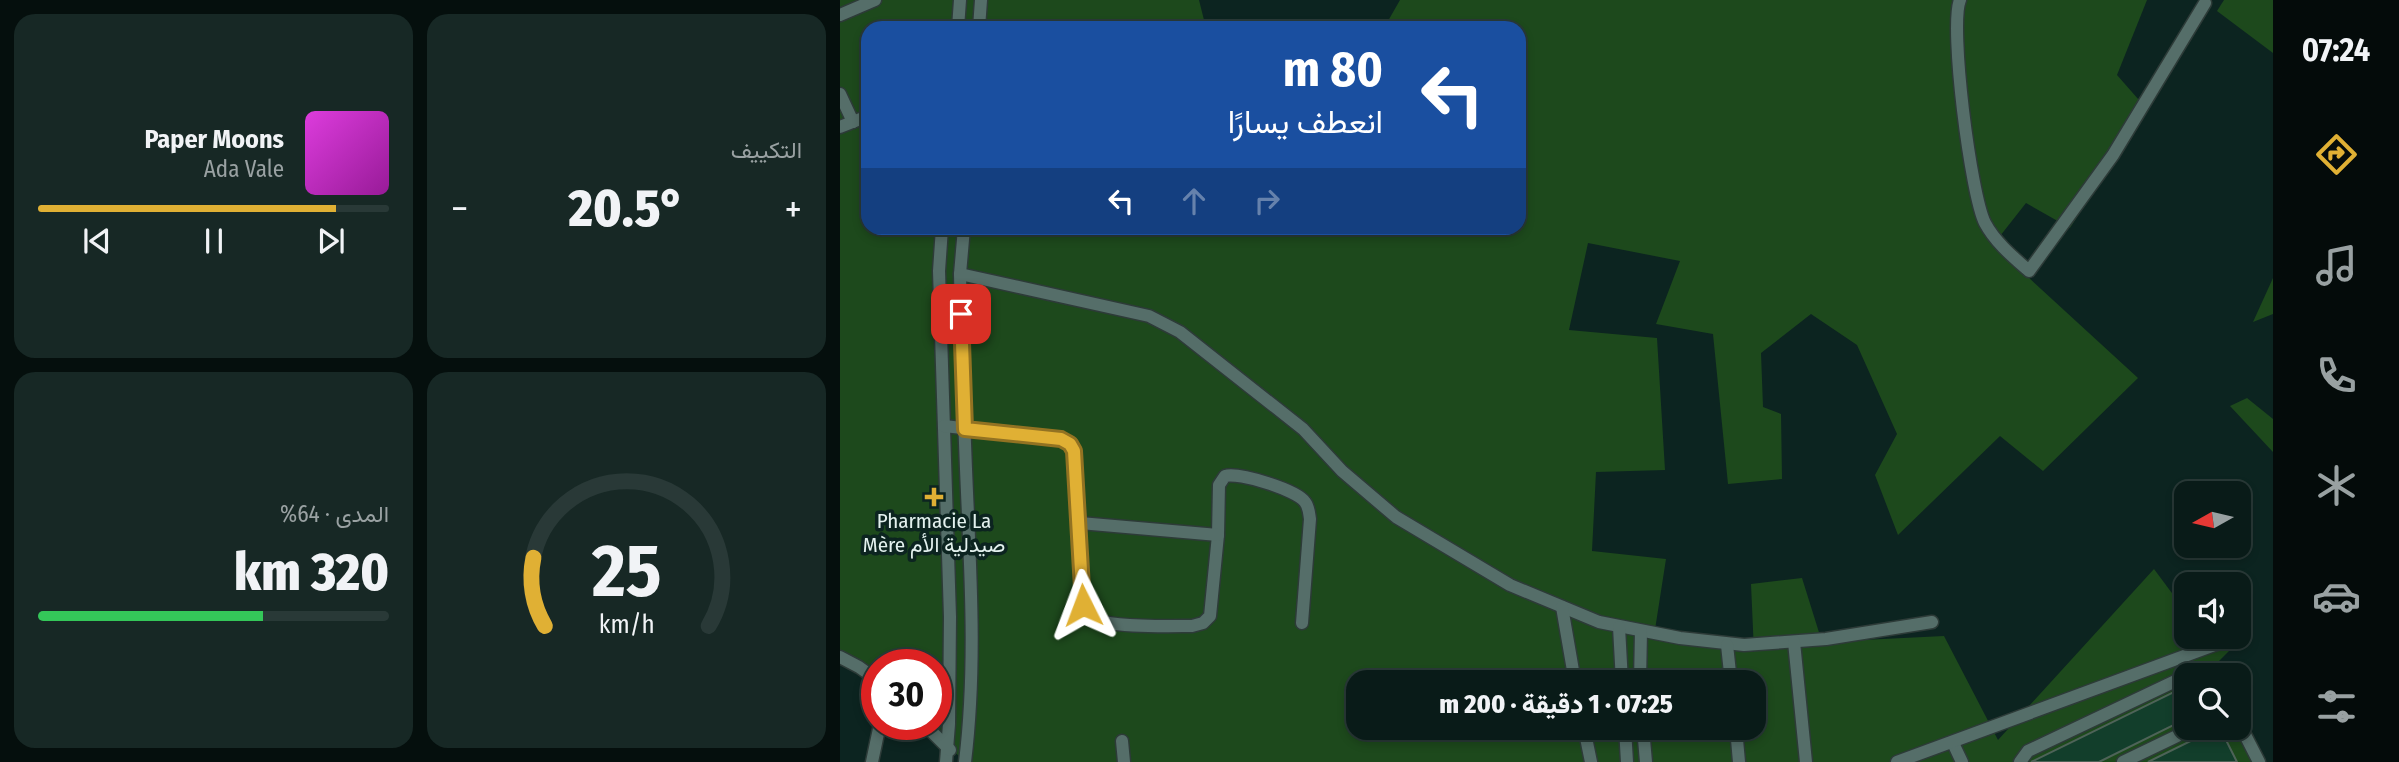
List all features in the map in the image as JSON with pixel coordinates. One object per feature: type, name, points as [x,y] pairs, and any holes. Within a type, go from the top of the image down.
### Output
[{"type":"street","points":[[840,15],[875,0]]},
{"type":"street","points":[[958,21],[960,0]]},
{"type":"street","points":[[980,21],[981,0]]},
{"type":"street","points":[[1960,0],[1956,14],[1958,47],[1976,200],[1992,234],[2029,271],[2113,155],[2204,2]]},
{"type":"street","points":[[840,94],[846,124]]},
{"type":"street","points":[[942,235],[939,271],[950,617],[946,762]]},
{"type":"street","points":[[963,235],[960,274],[972,646],[970,724],[964,762]]},
{"type":"street","points":[[960,274],[1149,316],[1180,332],[1294,421],[1342,471],[1396,517],[1510,585],[1562,607],[1619,627],[1727,645],[1826,639],[1933,622]]},
{"type":"street","points":[[944,426],[1061,439],[1070,444],[1075,458],[1083,605],[1093,618],[1109,624],[1192,625],[1207,620],[1212,607],[1219,485],[1225,476],[1244,476],[1294,494],[1306,502],[1310,519],[1302,623]]},
{"type":"street","points":[[1080,523],[1218,535]]},
{"type":"street","points":[[1562,607],[1573,670]]},
{"type":"street","points":[[1619,627],[1621,670]]},
{"type":"street","points":[[1640,670],[1641,631]]},
{"type":"street","points":[[1794,642],[1806,762]]},
{"type":"street","points":[[1727,645],[1730,670]]},
{"type":"street","points":[[1897,762],[2206,649]]},
{"type":"street","points":[[840,657],[861,668]]},
{"type":"street","points":[[2020,762],[2028,751],[2174,682]]},
{"type":"street","points":[[2123,762],[2174,737]]},
{"type":"street","points":[[872,762],[877,740]]},
{"type":"street","points":[[940,740],[964,762]]},
{"type":"street","points":[[1586,740],[1591,762]]},
{"type":"street","points":[[1626,740],[1627,762]]},
{"type":"street","points":[[1644,740],[1646,762]]},
{"type":"street","points":[[1736,740],[1739,762]]},
{"type":"street","points":[[2248,740],[2259,762]]},
{"type":"street","points":[[1122,741],[1124,762]]},
{"type":"street","points":[[1953,743],[1962,762]]},
{"type":"green space","points":[[840,0],[1199,0],[1204,21],[861,21],[861,235],[1526,235],[1526,21],[1388,21],[1400,0],[2147,0],[2117,75],[2146,108],[2070,228],[2026,203],[1993,245],[2138,378],[2043,471],[2000,436],[1898,535],[1875,475],[1897,434],[1857,345],[1811,314],[1761,353],[1763,407],[1781,414],[1782,479],[1728,484],[1713,334],[1656,324],[1680,261],[1588,243],[1569,330],[1657,338],[1665,470],[1596,472],[1592,551],[1666,559],[1654,636],[1754,652],[1751,584],[1802,578],[1822,642],[1944,636],[1998,740],[2154,569],[2174,596],[2174,649],[2231,649],[2217,663],[2174,663],[2174,740],[2244,740],[2255,762],[966,762],[940,740],[952,740],[952,649],[861,649],[861,670],[840,652]]},
{"type":"green space","points":[[2224,0],[2273,0],[2273,53],[2217,11]]},
{"type":"green space","points":[[2273,278],[2273,314],[2253,322]]},
{"type":"green space","points":[[2247,398],[2273,419],[2273,452],[2230,406]]},
{"type":"building","points":[[2174,692],[2174,725],[2099,762],[2031,762]]},
{"type":"building","points":[[2193,740],[2226,740],[2237,762],[2148,762]]},
{"type":"place","name":"Pharmacie La Mère صيدلية الأم","points":[[934,497]]},
{"type":"route","points":[[961,314],[965,429],[1061,439],[1073,447],[1080,523],[1083,605]]}]
